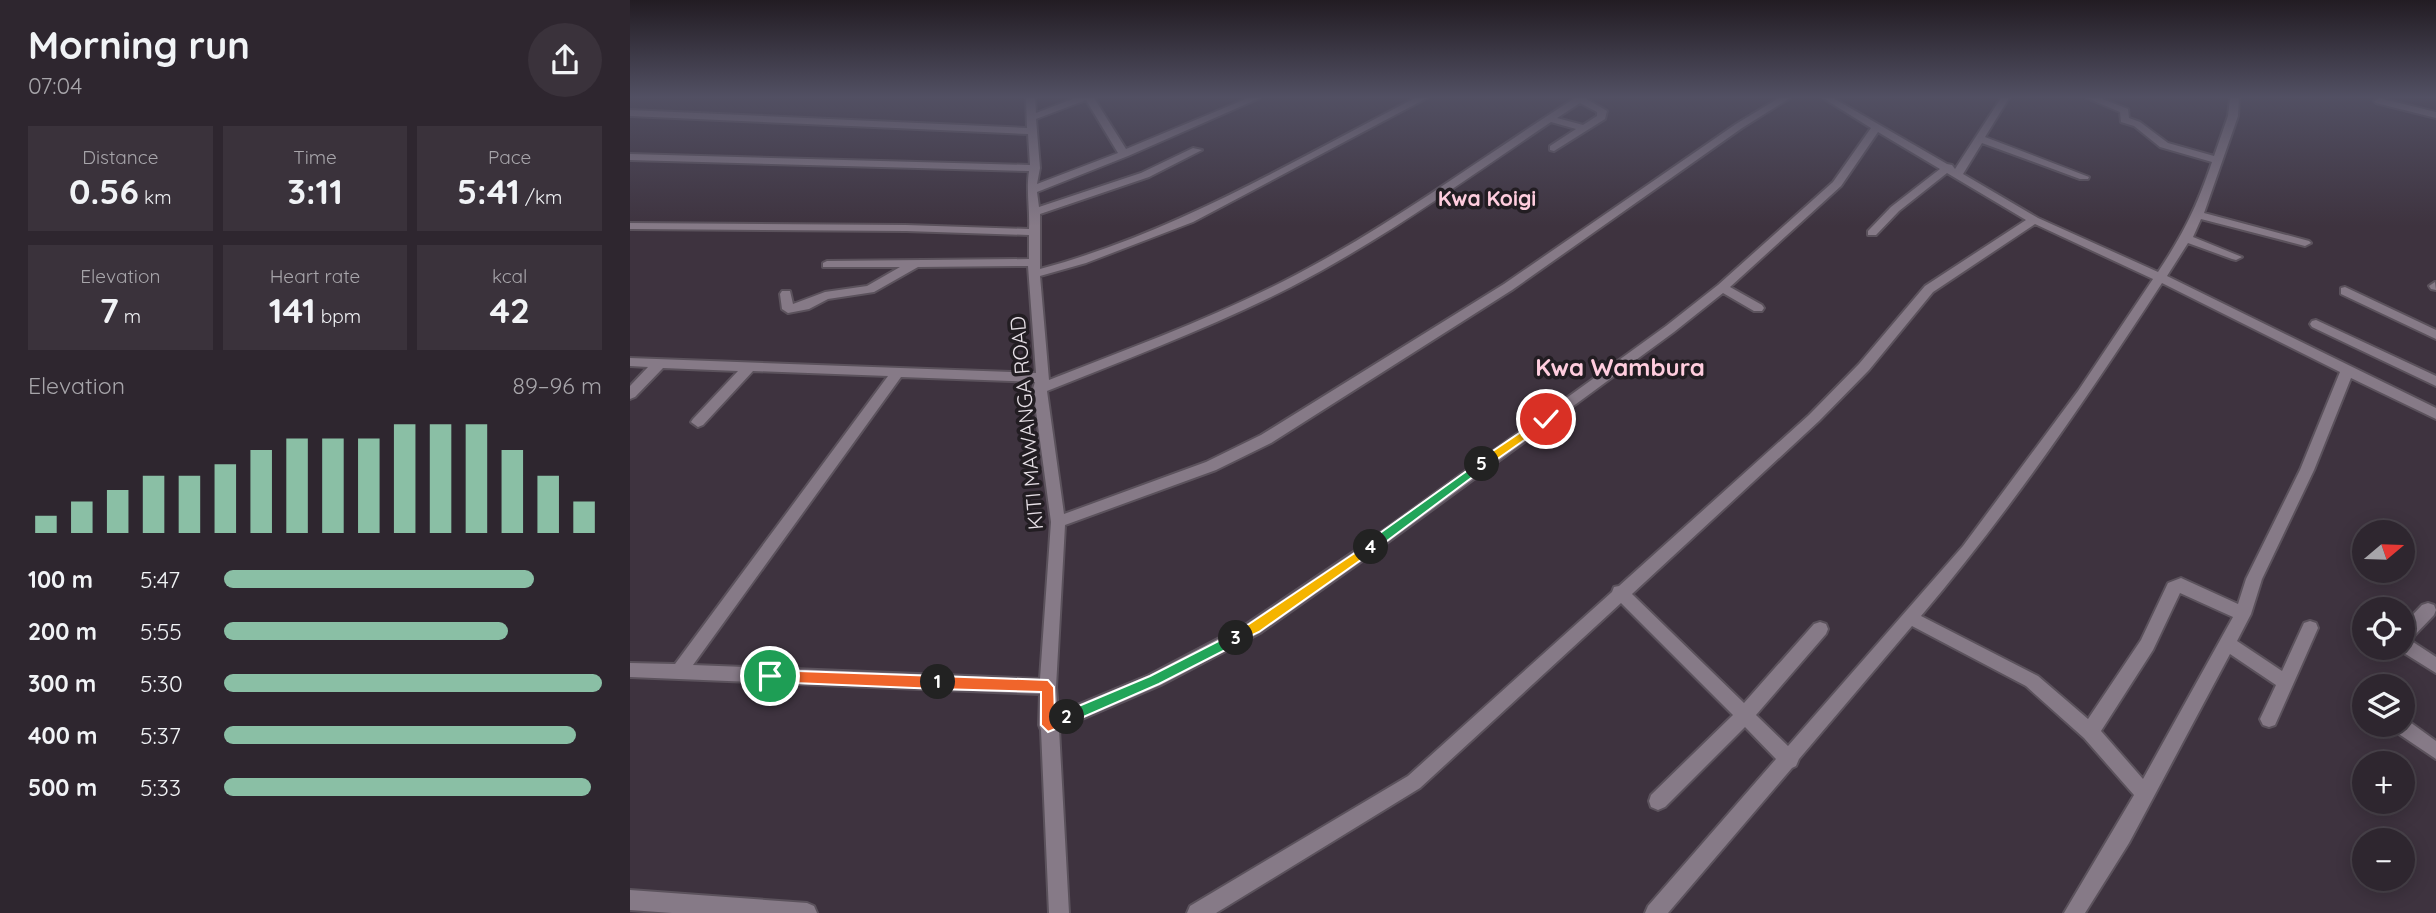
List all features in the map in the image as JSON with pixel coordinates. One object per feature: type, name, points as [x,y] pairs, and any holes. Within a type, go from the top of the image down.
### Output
[{"type":"street","name":"KITI MAWANGA ROAD","points":[[1033,141],[1035,168],[1031,190],[1035,212],[1034,268],[1041,383],[1058,522],[1048,725],[1059,913]]},
{"type":"street","points":[[1116,141],[1124,154]]},
{"type":"street","points":[[1031,190],[1155,141]]},
{"type":"street","points":[[827,265],[916,263],[1034,268],[1082,261],[1189,220],[1341,141]]},
{"type":"street","points":[[630,362],[897,373],[1041,383],[1247,303],[1322,265],[1424,203],[1515,141]]},
{"type":"street","points":[[1554,148],[1564,141]]},
{"type":"street","points":[[1058,522],[1189,474],[1266,439],[1508,287],[1719,141]]},
{"type":"street","points":[[1048,725],[1155,680],[1254,628],[1360,555],[1670,329],[1722,288],[1837,184],[1867,141]]},
{"type":"street","points":[[1901,141],[2034,220],[2161,278],[2436,414]]},
{"type":"street","points":[[1872,233],[1895,209],[1953,170],[1980,141]]},
{"type":"street","points":[[1985,141],[2084,177]]},
{"type":"street","points":[[2158,141],[2164,145],[2217,160]]},
{"type":"street","points":[[1655,913],[1911,618],[1968,550],[2022,478],[2083,394],[2186,238],[2224,141]]},
{"type":"street","points":[[1035,212],[1145,175],[1197,150]]},
{"type":"street","points":[[630,157],[1035,168]]},
{"type":"street","points":[[2197,215],[2305,243]]},
{"type":"street","points":[[1197,913],[1414,782],[1814,418],[1864,367],[1929,289],[2034,220]]},
{"type":"street","points":[[630,226],[906,228],[1033,232]]},
{"type":"street","points":[[2186,238],[2236,257]]},
{"type":"street","points":[[786,294],[788,309],[805,306],[825,296],[870,289],[916,263]]},
{"type":"street","points":[[1722,288],[1758,309]]},
{"type":"street","points":[[2345,291],[2436,335]]},
{"type":"street","points":[[2316,324],[2436,382]]},
{"type":"street","points":[[630,394],[660,363]]},
{"type":"street","points":[[698,422],[750,366]]},
{"type":"street","points":[[2074,913],[2145,794],[2243,614],[2254,579],[2307,470],[2347,372]]},
{"type":"street","points":[[678,673],[897,373]]},
{"type":"street","points":[[2090,732],[2147,645],[2174,588],[2181,585],[2243,614]]},
{"type":"street","points":[[1620,593],[1790,760]]},
{"type":"street","points":[[2415,624],[2428,610]]},
{"type":"street","points":[[1911,618],[2032,681],[2090,732],[2145,794]]},
{"type":"street","points":[[2269,719],[2310,628]]},
{"type":"street","points":[[1658,801],[1745,715],[1820,629]]},
{"type":"street","points":[[2226,643],[2287,683]]},
{"type":"street","points":[[2415,652],[2436,666]]},
{"type":"street","points":[[630,670],[1048,687]]},
{"type":"street","points":[[2415,736],[2436,751]]},
{"type":"street","points":[[630,900],[807,913]]},
{"type":"district","name":"Kwa Koigi","points":[[1487,198]]},
{"type":"district","name":"Kwa Wambura","points":[[1620,367]]},
{"type":"route","points":[[770,676],[1048,687],[1048,725],[1155,680],[1254,628],[1360,555],[1546,419]]}]
